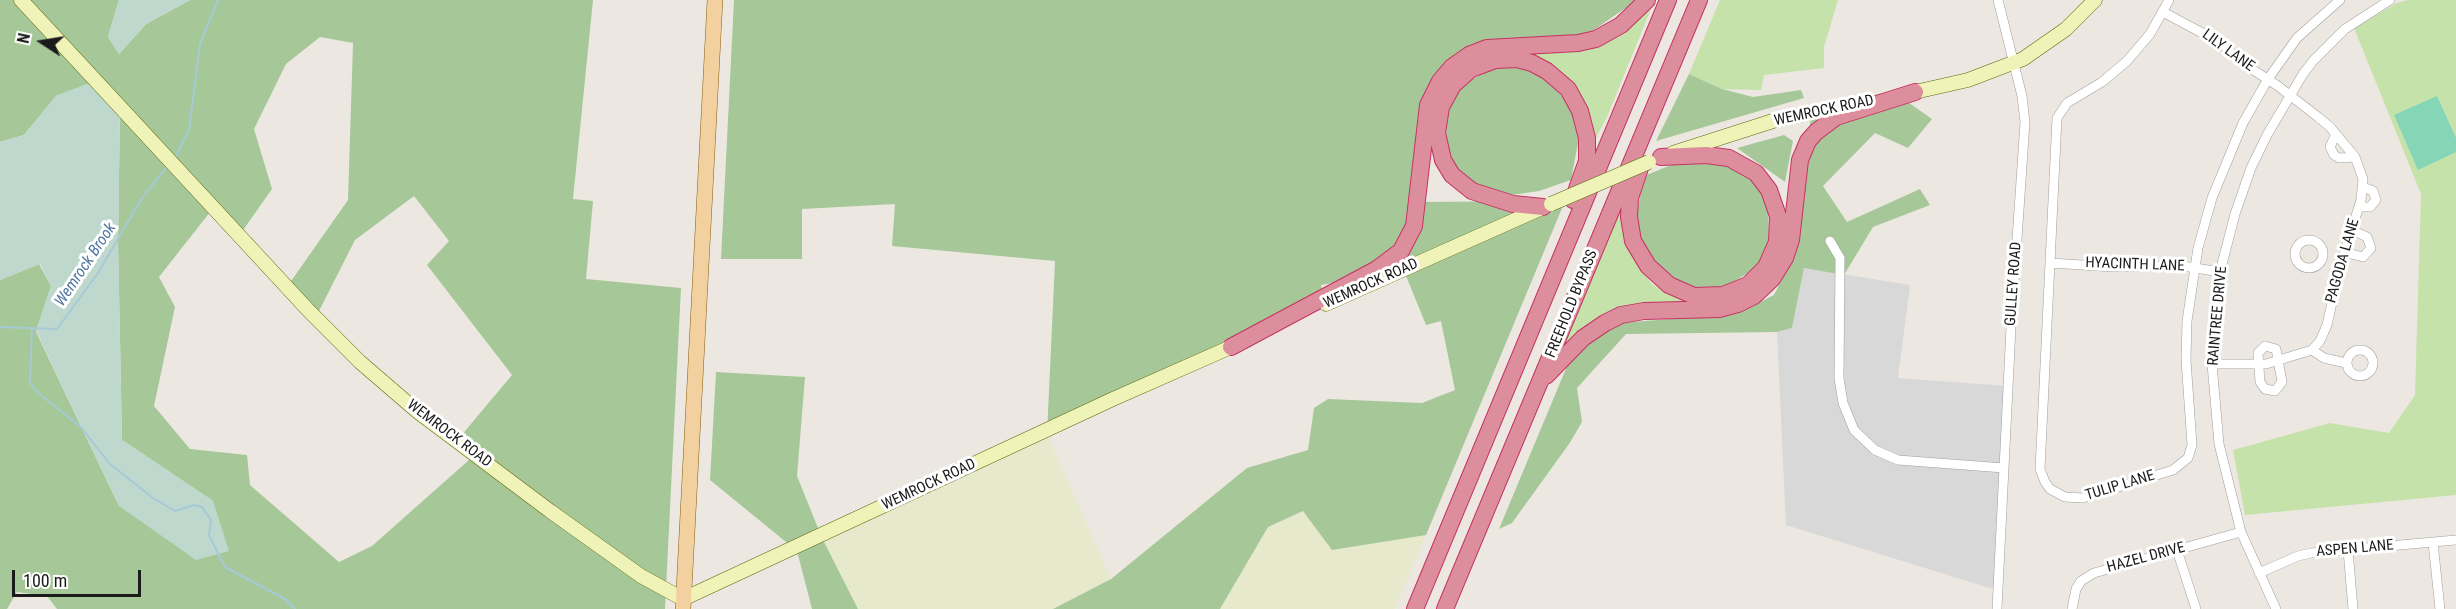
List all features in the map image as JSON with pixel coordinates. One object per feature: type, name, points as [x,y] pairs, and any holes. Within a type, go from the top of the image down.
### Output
[{"type":"highway","points":[[1231,347],[1377,269],[1401,250],[1414,225],[1428,105],[1440,81],[1452,67],[1469,55],[1487,48],[1578,44],[1596,39],[1621,25],[1647,0]]},
{"type":"highway","name":"FREEHOLD BYPASS","points":[[1415,609],[1668,0]]},
{"type":"highway","points":[[1655,159],[1706,154],[1729,158],[1756,173],[1769,190],[1778,216],[1777,242],[1766,267],[1748,285],[1732,293],[1717,296],[1694,296],[1678,290],[1661,279],[1648,266],[1636,248],[1631,232],[1630,198],[1700,0]]},
{"type":"highway","name":"FREEHOLD BYPASS","points":[[1445,609],[1700,0]]},
{"type":"highway","points":[[1523,349],[1587,160],[1585,125],[1568,89],[1538,66],[1509,58],[1495,60],[1471,69],[1453,85],[1441,107],[1437,133],[1443,160],[1452,175],[1472,191],[1514,204],[1547,206]]},
{"type":"highway","points":[[1541,381],[1583,338],[1621,315],[1644,311],[1719,309],[1738,304],[1754,296],[1772,279],[1785,258],[1791,240],[1800,160],[1808,141],[1836,117],[1916,92]]},
{"type":"main road","points":[[683,604],[715,0]]},
{"type":"street","name":"WEMROCK ROAD","points":[[21,0],[309,311],[360,362],[418,412],[550,511],[683,604],[1113,399],[1655,159],[1776,120],[1968,80],[2014,64]]},
{"type":"street","name":"GULLEY ROAD","points":[[1997,609],[2011,327],[2024,141],[2023,107],[1998,0]]},
{"type":"street","points":[[2014,64],[2054,39],[2095,0]]},
{"type":"street","name":"TULIP LANE","points":[[2169,0],[2150,34],[2127,61],[2102,82],[2067,102],[2060,111],[2056,126],[2040,469],[2050,489],[2073,498],[2091,496],[2173,470],[2188,458],[2192,445],[2186,350],[2194,268],[2204,223],[2219,177],[2243,123],[2268,79],[2297,38],[2340,0]]},
{"type":"street","name":"RAINTREE DRIVE","points":[[2276,609],[2241,532],[2219,444],[2212,364],[2220,272],[2235,214],[2251,168],[2289,96],[2313,61],[2331,42],[2365,14],[2391,0]]},
{"type":"street","name":"LILY LANE","points":[[2163,12],[2212,37],[2241,62],[2289,96]]},
{"type":"street","name":"PAGODA LANE","points":[[2289,96],[2318,117],[2355,157],[2363,187],[2344,252],[2325,332],[2312,350]]},
{"type":"street","points":[[2336,134],[2330,147],[2334,155],[2339,158],[2355,157]]},
{"type":"street","points":[[2359,207],[2370,207],[2376,200],[2373,191],[2363,187]]},
{"type":"street","points":[[2344,252],[2363,256],[2371,248],[2367,237],[2352,230]]},
{"type":"street","points":[[1830,241],[1839,258],[1839,378],[1843,404],[1854,430],[1875,450],[1898,460],[2004,468]]},
{"type":"street","points":[[2322,258],[2341,264]]},
{"type":"street","name":"HYACINTH LANE","points":[[2049,263],[2194,268],[2220,272]]},
{"type":"street","points":[[2268,346],[2276,349],[2279,361],[2282,382],[2275,391],[2270,392],[2262,386],[2258,352],[2268,346]]},
{"type":"street","points":[[2212,364],[2259,364],[2279,361],[2312,350],[2324,358],[2346,363]]},
{"type":"street","name":"HAZEL DRIVE","points":[[2072,609],[2076,589],[2086,577],[2094,573],[2241,532]]},
{"type":"street","name":"ASPEN LANE","points":[[2259,573],[2298,556],[2456,540]]},
{"type":"street","points":[[2433,543],[2440,609]]},
{"type":"street","points":[[2177,550],[2196,609]]},
{"type":"street","points":[[2348,550],[2353,609]]},
{"type":"shaded area","points":[[1804,268],[1910,285],[1898,378],[2007,386],[1996,590],[1786,525],[1777,332],[1792,328]]},
{"type":"green space","points":[[0,0],[119,0],[108,37],[119,54],[146,24],[190,0],[593,0],[573,199],[593,201],[586,279],[681,288],[665,609],[57,609],[47,596],[17,592],[7,609],[0,609],[0,280],[39,264],[51,286],[36,332],[119,506],[213,501],[122,440],[118,242],[120,105],[57,95],[24,135],[0,142]],"holes":[[[320,37],[353,43],[348,200],[289,284],[318,313],[355,240],[414,196],[449,241],[427,265],[512,375],[460,437],[478,452],[372,546],[339,562],[250,485],[247,455],[190,449],[154,406],[175,307],[159,277],[214,207],[241,233],[272,189],[254,129],[286,64]]]},
{"type":"green space","points":[[119,0],[190,0],[146,24],[119,54],[108,37]]},
{"type":"green space","points":[[734,0],[1637,0],[1588,34],[1456,53],[1421,99],[1410,202],[1565,201],[1426,535],[1332,550],[1303,511],[1268,527],[1220,609],[1053,609],[1111,579],[1247,468],[1308,450],[1314,408],[1328,399],[1422,403],[1455,390],[1441,321],[1426,325],[1404,271],[1321,285],[1324,305],[1047,434],[1055,261],[892,246],[895,204],[802,209],[802,259],[721,259]]},
{"type":"green space","points":[[1720,0],[1838,0],[1824,47],[1824,68],[1764,75],[1761,90],[1722,89],[1689,74]]},
{"type":"green space","points":[[2408,0],[2456,0],[2456,495],[2245,515],[2233,450],[2330,423],[2389,433],[2415,395],[2421,194],[2354,28],[2397,3]]},
{"type":"green space","points":[[1651,9],[1607,117],[1591,147],[1584,102],[1517,52],[1629,27]]},
{"type":"green space","points":[[1495,66],[1522,67],[1548,81],[1570,105],[1579,138],[1571,180],[1539,191],[1512,195],[1483,189],[1462,177],[1445,148],[1448,110],[1460,87]]},
{"type":"green space","points":[[1689,74],[1722,89],[1753,97],[1801,90],[1804,98],[1656,141]]},
{"type":"green space","points":[[98,80],[120,105],[118,242],[122,440],[213,501],[229,551],[196,560],[119,506],[36,331],[51,286],[40,264],[0,280],[0,142],[24,135],[57,95]]},
{"type":"green space","points":[[1892,91],[1932,119],[1908,148],[1875,133],[1823,186],[1847,222],[1920,189],[1930,205],[1873,227],[1844,275],[1804,268],[1792,328],[1777,332],[1626,334],[1577,388],[1582,422],[1569,444],[1512,523],[1499,529],[1580,335],[1619,323],[1736,314],[1774,295],[1792,260],[1812,109]]},
{"type":"green space","points":[[2437,96],[2456,138],[2456,152],[2418,170],[2394,115]]},
{"type":"green space","points":[[1784,135],[1793,141],[1785,182],[1737,148]]},
{"type":"green space","points":[[1681,161],[1724,162],[1758,185],[1768,211],[1769,241],[1758,266],[1734,282],[1708,292],[1678,284],[1653,265],[1642,244],[1637,212],[1644,176]]},
{"type":"green space","points":[[1621,201],[1624,240],[1639,268],[1653,285],[1696,304],[1633,307],[1562,350]]},
{"type":"green space","points":[[716,372],[805,377],[797,476],[822,538],[858,609],[812,609],[797,551],[710,480]]},
{"type":"green space","points":[[1047,434],[1111,579],[1053,609],[858,609],[822,538]]},
{"type":"green space","points":[[1303,511],[1386,541],[1426,535],[1395,609],[1220,609],[1268,527]]},
{"type":"waterway","name":"Wemrock Brook","points":[[175,157],[189,130],[200,44],[218,0]]},
{"type":"waterway","name":"Wemrock Brook","points":[[0,327],[57,329],[98,273],[142,198],[166,168]]},
{"type":"waterway","points":[[32,328],[30,383],[38,393],[80,426],[110,464],[153,498],[175,511],[194,505],[202,507],[211,520],[209,535],[225,567],[285,599],[295,609]]}]
